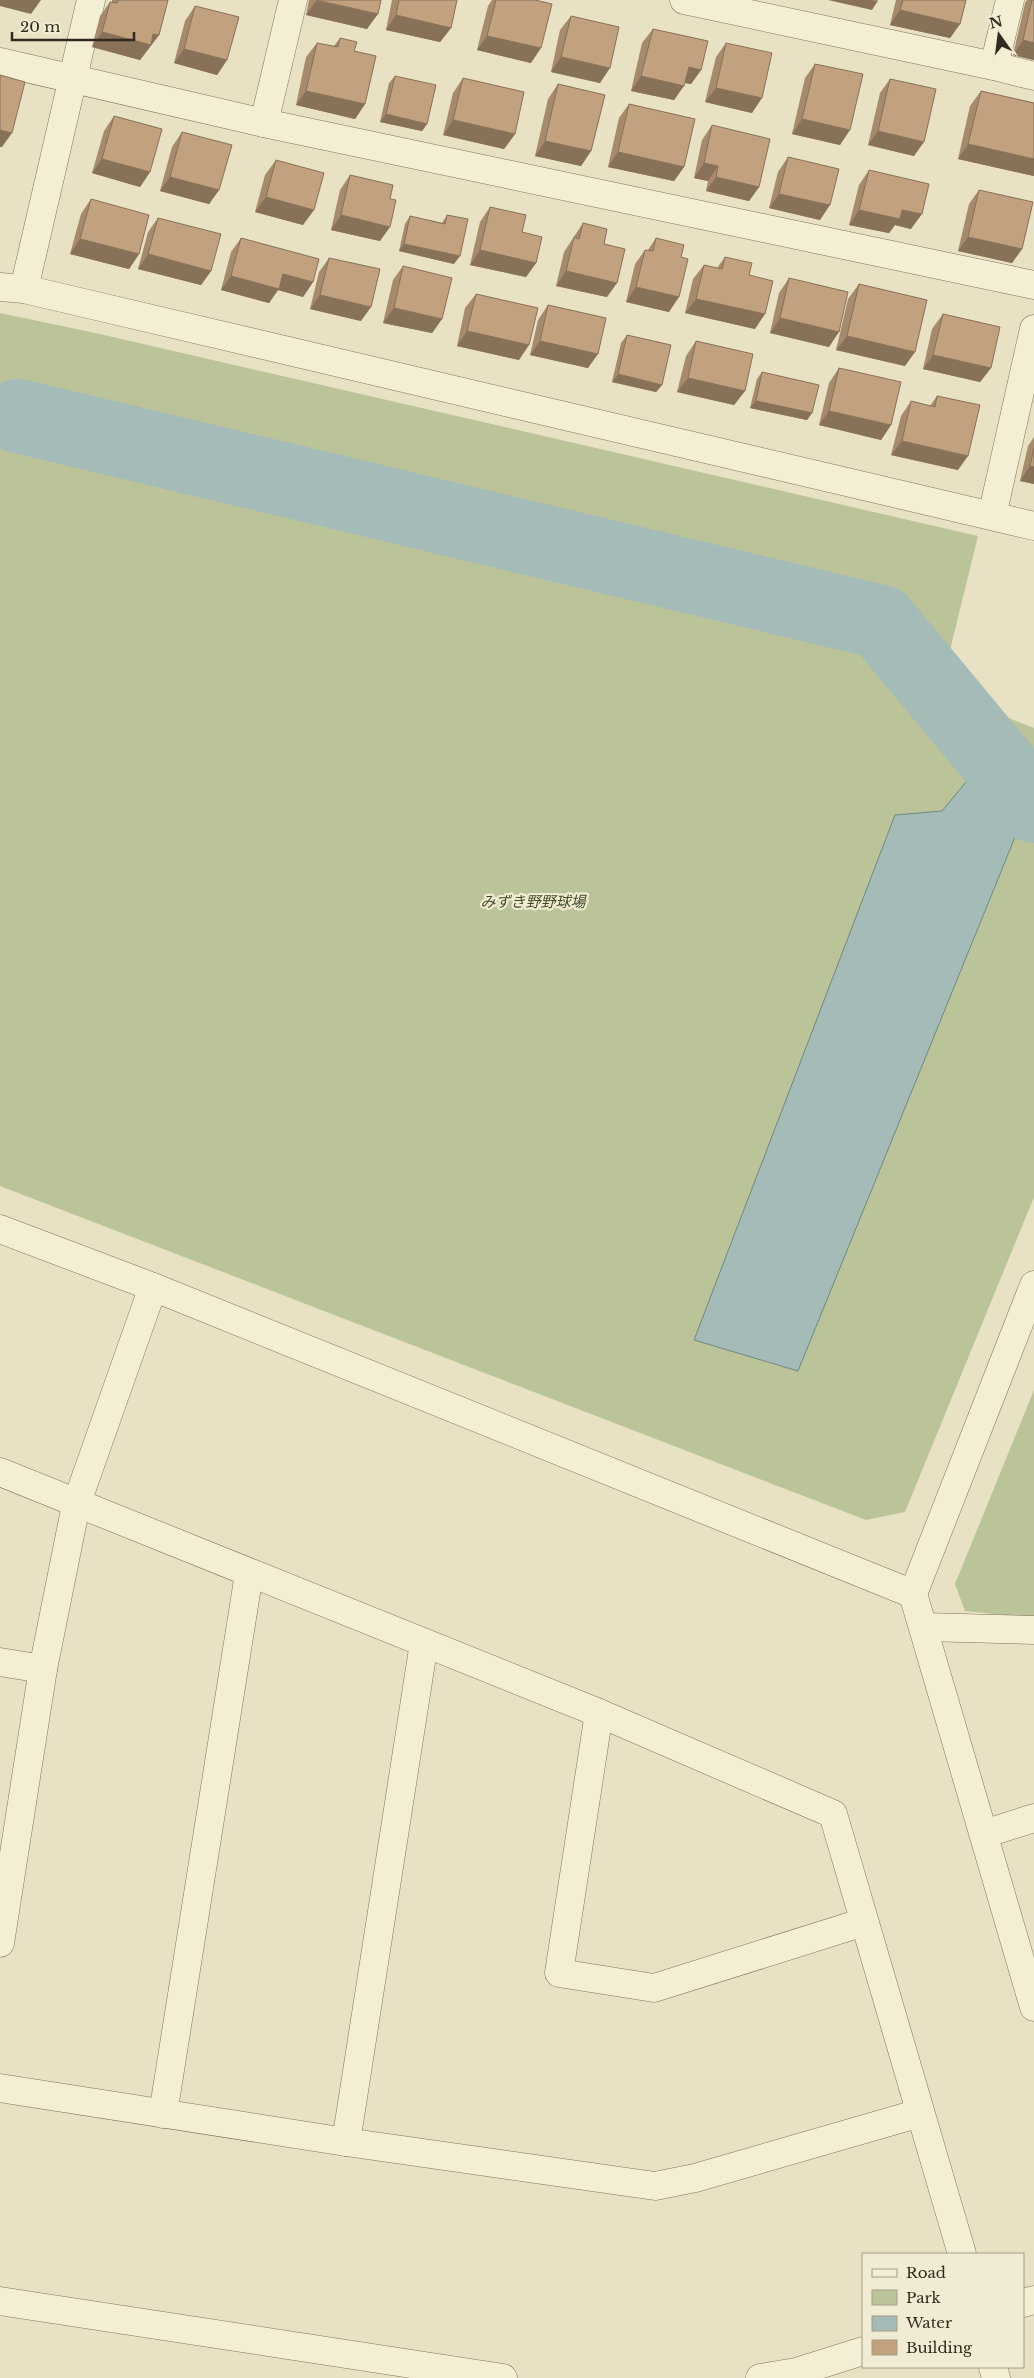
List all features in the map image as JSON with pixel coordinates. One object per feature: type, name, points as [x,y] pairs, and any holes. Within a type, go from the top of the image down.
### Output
[{"type":"street","points":[[91,0],[72,80],[12,288],[1034,526]]},
{"type":"street","points":[[264,123],[293,0]]},
{"type":"street","points":[[684,0],[1034,76]]},
{"type":"street","points":[[994,66],[1010,0]]},
{"type":"street","points":[[0,62],[264,123],[1034,285]]},
{"type":"street","points":[[992,516],[1034,329]]},
{"type":"street","points":[[0,1229],[153,1287],[913,1594]]},
{"type":"street","points":[[1034,1284],[913,1594],[1034,2007]]},
{"type":"street","points":[[0,1943],[5,1878],[43,1669],[76,1505],[153,1287]]},
{"type":"street","points":[[0,1472],[76,1505],[598,1713],[834,1814],[962,2253]]},
{"type":"street","points":[[163,2114],[249,1574]]},
{"type":"street","points":[[924,1627],[1034,1630]]},
{"type":"street","points":[[346,2142],[424,1643]]},
{"type":"street","points":[[0,1662],[43,1669]]},
{"type":"street","points":[[598,1713],[559,1973],[654,1988],[864,1922]]},
{"type":"street","points":[[984,1834],[1034,1818]]},
{"type":"street","points":[[0,2088],[346,2142],[655,2186],[695,2178],[920,2113]]},
{"type":"street","points":[[0,2301],[503,2378]]},
{"type":"street","points":[[760,2378],[796,2375],[862,2351]]},
{"type":"green space","name":"みずき野野球場","points":[[0,313],[100,334],[978,536],[940,691],[1034,728],[1034,1197],[905,1512],[866,1520],[0,1186]]},
{"type":"green space","points":[[1034,1390],[1034,1618],[965,1611],[955,1584]]},
{"type":"water","points":[[981,764],[1024,815],[798,1371],[694,1340],[895,815],[942,811]]},
{"type":"building","points":[[118,0],[168,0],[159,35],[153,34],[151,45],[102,32],[110,2],[117,3]]},
{"type":"building","points":[[316,0],[381,0],[378,14]]},
{"type":"building","points":[[399,0],[457,0],[451,28],[396,15]]},
{"type":"building","points":[[496,0],[535,0],[552,4],[541,48],[487,36]]},
{"type":"building","points":[[903,0],[966,0],[960,24],[900,10]]},
{"type":"building","points":[[1032,0],[1034,0],[1034,43],[1023,40]]},
{"type":"building","points":[[195,6],[239,17],[227,60],[184,49]]},
{"type":"building","points":[[571,16],[619,27],[610,68],[561,57]]},
{"type":"building","points":[[653,29],[708,41],[701,70],[689,67],[684,86],[641,76]]},
{"type":"building","points":[[340,38],[357,42],[354,51],[376,56],[365,104],[306,91],[317,43],[338,47]]},
{"type":"building","points":[[726,43],[772,53],[762,98],[716,88]]},
{"type":"building","points":[[815,64],[863,74],[850,130],[802,119]]},
{"type":"building","points":[[0,75],[25,82],[12,133],[0,130]]},
{"type":"building","points":[[395,76],[436,85],[427,124],[386,114]]},
{"type":"building","points":[[463,78],[524,92],[515,134],[453,120]]},
{"type":"building","points":[[890,79],[936,89],[924,142],[878,131]]},
{"type":"building","points":[[558,84],[605,95],[591,151],[545,141]]},
{"type":"building","points":[[981,91],[1034,103],[1034,159],[968,144]]},
{"type":"building","points":[[629,104],[695,119],[684,167],[618,152]]},
{"type":"building","points":[[114,116],[162,129],[150,172],[102,159]]},
{"type":"building","points":[[712,125],[770,139],[759,187],[716,177],[718,166],[704,163]]},
{"type":"building","points":[[182,132],[232,145],[219,190],[170,177]]},
{"type":"building","points":[[788,157],[839,169],[830,205],[779,194]]},
{"type":"building","points":[[276,160],[324,173],[314,210],[266,197]]},
{"type":"building","points":[[869,170],[929,184],[922,214],[902,210],[900,219],[859,210]]},
{"type":"building","points":[[350,175],[393,185],[390,199],[396,200],[390,227],[341,215]]},
{"type":"building","points":[[979,190],[1033,202],[1022,249],[968,237]]},
{"type":"building","points":[[91,199],[149,215],[139,254],[80,239]]},
{"type":"building","points":[[490,207],[526,215],[522,232],[542,237],[536,263],[480,250]]},
{"type":"building","points":[[447,215],[468,219],[460,256],[404,244],[410,216],[445,224]]},
{"type":"building","points":[[158,218],[221,234],[211,271],[148,254]]},
{"type":"building","points":[[583,223],[607,229],[604,244],[625,249],[617,283],[566,271],[574,237],[579,239]]},
{"type":"building","points":[[241,238],[319,259],[313,282],[283,274],[279,289],[231,276]]},
{"type":"building","points":[[656,238],[684,245],[681,257],[688,259],[679,297],[636,287],[645,250],[653,251]]},
{"type":"building","points":[[725,257],[752,263],[749,275],[773,281],[765,314],[696,299],[704,265],[722,269]]},
{"type":"building","points":[[329,258],[380,269],[371,307],[320,295]]},
{"type":"building","points":[[403,266],[452,278],[442,319],[394,308]]},
{"type":"building","points":[[789,278],[848,292],[839,332],[780,318]]},
{"type":"building","points":[[859,284],[927,300],[915,352],[847,336]]},
{"type":"building","points":[[476,294],[538,308],[529,345],[467,331]]},
{"type":"building","points":[[548,305],[606,318],[598,354],[540,341]]},
{"type":"building","points":[[943,314],[1000,327],[991,368],[933,355]]},
{"type":"building","points":[[627,335],[671,345],[662,385],[618,374]]},
{"type":"building","points":[[696,341],[753,354],[745,391],[688,378]]},
{"type":"building","points":[[839,368],[901,382],[891,425],[829,411]]},
{"type":"building","points":[[762,372],[819,385],[812,413],[756,401]]},
{"type":"building","points":[[937,396],[980,405],[968,456],[902,441],[911,401],[935,407]]},
{"type":"building","points":[[1034,448],[1034,467],[1030,466]]},
{"type":"waterway","points":[[18,416],[881,622],[1034,806]]}]
